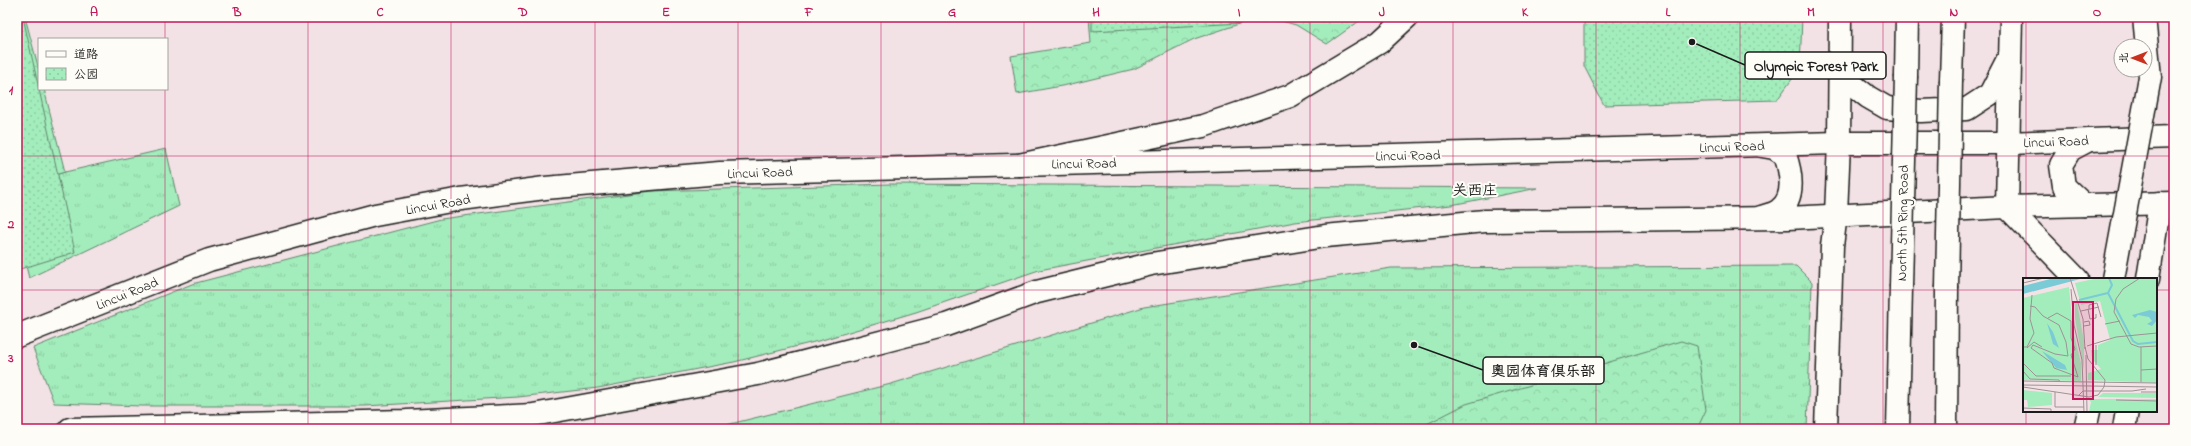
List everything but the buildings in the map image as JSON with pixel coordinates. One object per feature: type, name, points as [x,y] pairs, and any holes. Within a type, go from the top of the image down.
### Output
[{"type":"main road","points":[[1019,165],[1203,126],[1290,96],[1380,42],[1407,17]]},
{"type":"main road","points":[[1826,429],[1832,246],[1836,214],[1840,143],[1840,17]]},
{"type":"main road","name":"North 5th Ring Road","points":[[1898,429],[1907,17]]},
{"type":"main road","points":[[1946,429],[1947,288],[1953,17]]},
{"type":"main road","points":[[2011,17],[2007,207],[2076,278]]},
{"type":"main road","points":[[2113,278],[2150,77],[2144,17]]},
{"type":"main road","points":[[1840,64],[1853,85],[1868,97],[1887,108],[1921,111],[1967,109],[1990,94],[2010,54]]},
{"type":"main road","name":"Lincui Road","points":[[17,336],[209,260],[375,215],[461,199],[545,188],[720,173],[1759,145],[1840,143],[2008,143],[2174,137]]},
{"type":"main road","points":[[2084,205],[2064,186],[2061,165],[2070,150],[2089,140]]},
{"type":"main road","points":[[1758,218],[1778,211],[1785,204],[1791,180],[1785,155],[1774,148],[1759,145]]},
{"type":"main road","points":[[70,429],[406,421],[533,415],[758,374],[946,326],[1038,292],[1151,264],[1325,236],[1484,221],[1758,218],[2007,207],[2167,203],[2148,278]]},
{"type":"main road","points":[[2085,429],[2089,412]]},
{"type":"main road","points":[[2124,429],[2127,412]]},
{"type":"green space","points":[[17,17],[25,17],[38,66],[38,90],[44,90],[65,172],[17,186]]},
{"type":"green space","points":[[17,17],[23,17],[75,252],[17,270]]},
{"type":"green space","points":[[1089,17],[1260,17],[1194,39],[1134,69],[1067,85],[1017,94],[1011,56],[1091,43]]},
{"type":"green space","points":[[1092,17],[1302,17],[1299,20],[1092,31]]},
{"type":"green space","points":[[1267,17],[1365,17],[1327,44],[1296,25]]},
{"type":"green space","points":[[1584,17],[1802,17],[1800,68],[1777,100],[1604,105],[1584,66]]},
{"type":"green space","points":[[166,149],[179,206],[29,278],[17,230],[17,186],[65,172]]},
{"type":"green space","points":[[891,184],[1538,188],[1451,205],[1295,222],[1039,270],[916,312],[822,340],[734,362],[598,388],[518,397],[365,406],[142,406],[54,403],[33,348],[192,284],[441,219],[651,191]]},
{"type":"green space","points":[[1796,266],[1812,282],[1807,429],[710,429],[891,384],[1144,307],[1391,268]]},
{"type":"green space","points":[[1681,341],[1697,346],[1706,410],[1697,429],[1417,429],[1466,404]]},
{"type":"place","name":"Olympic Forest Park","points":[[1692,42]]},
{"type":"place","name":"奥园体育俱乐部","points":[[1414,345]]},
{"type":"district","name":"关西庄","points":[[1475,190]]}]
